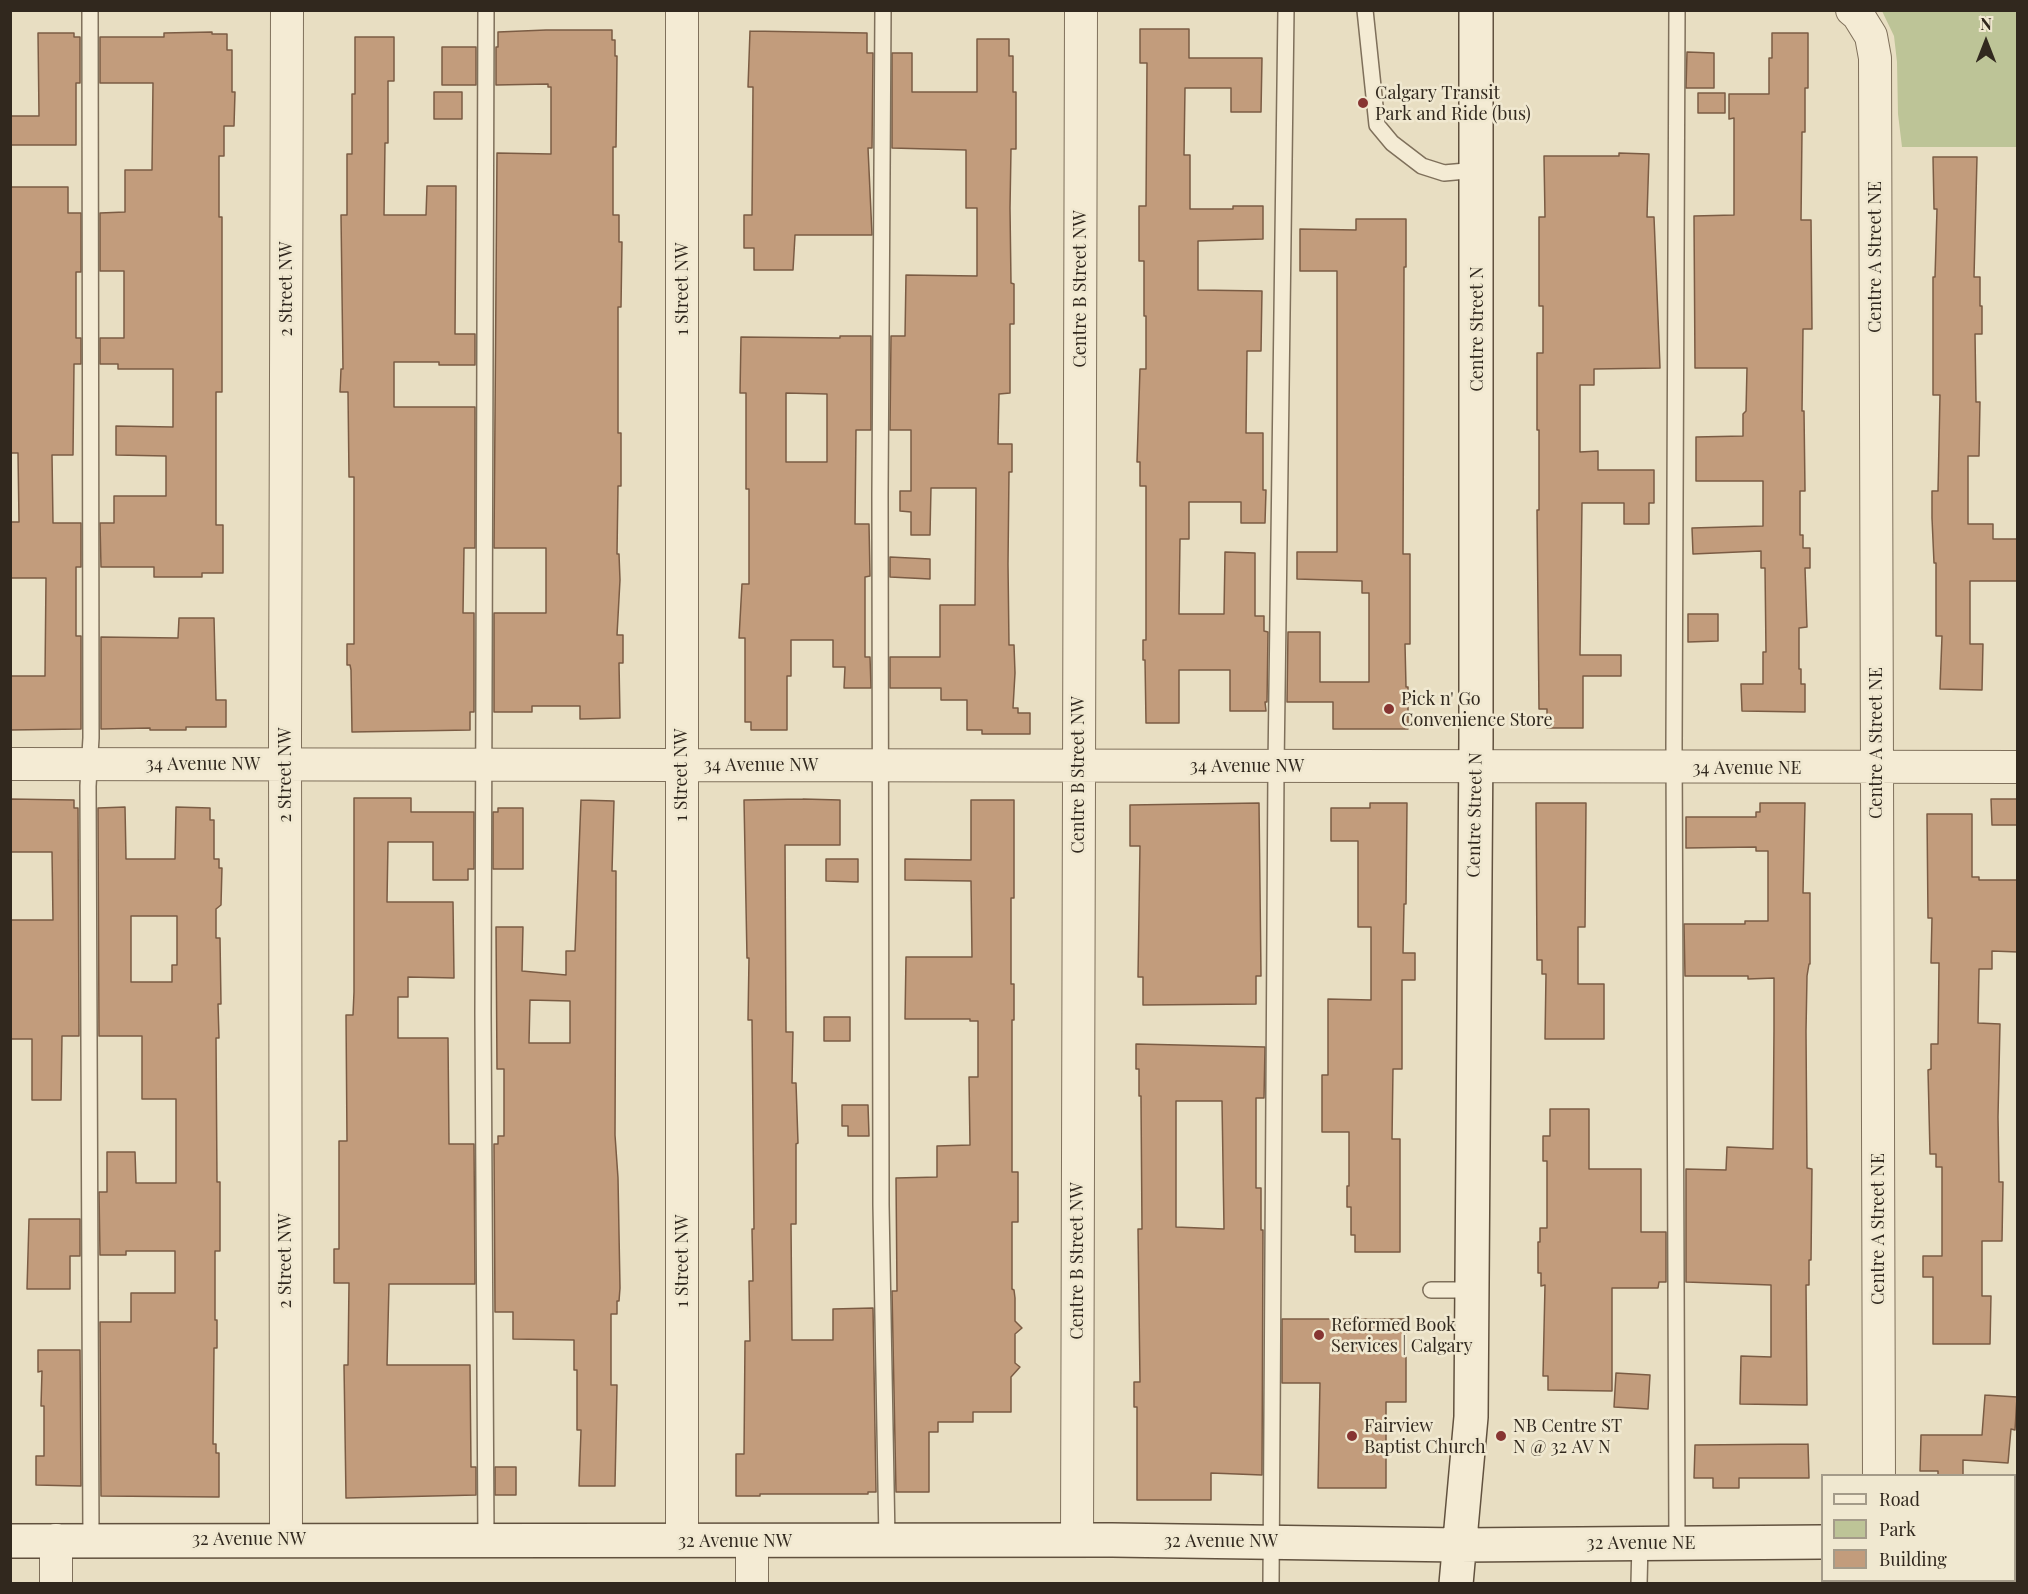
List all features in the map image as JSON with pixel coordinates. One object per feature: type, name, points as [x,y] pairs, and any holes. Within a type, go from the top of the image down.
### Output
[{"type":"street","name":"2 Street NW","points":[[286,1539],[287,10]]},
{"type":"street","name":"1 Street NW","points":[[682,10],[682,1540]]},
{"type":"street","name":"Centre B Street NW","points":[[1077,1540],[1080,10]]},
{"type":"street","name":"Centre Street N","points":[[1456,1584],[1471,1417],[1476,767],[1476,10]]},
{"type":"street","name":"Centre A Street NE","points":[[1855,13],[1871,36],[1875,58],[1879,1474]]},
{"type":"street","name":"34 Avenue NW","points":[[10,764],[1476,767]]},
{"type":"street","name":"34 Avenue NE","points":[[1476,767],[2018,767]]},
{"type":"street","name":"32 Avenue NW","points":[[10,1540],[1077,1540],[1460,1545]]},
{"type":"street","points":[[56,1540],[56,1584]]},
{"type":"street","points":[[752,1541],[752,1584]]},
{"type":"street","name":"32 Avenue NE","points":[[1460,1545],[1821,1542]]},
{"type":"lane","points":[[90,10],[91,738],[88,786],[91,1540]]},
{"type":"lane","points":[[486,10],[483,1024],[486,1540]]},
{"type":"lane","points":[[883,10],[881,1205],[887,1541]]},
{"type":"lane","points":[[1271,1584],[1276,767],[1286,10]]},
{"type":"lane","points":[[1365,10],[1377,125],[1392,143],[1422,166],[1444,173],[1477,170]]},
{"type":"lane","points":[[1677,10],[1674,768],[1677,1543]]},
{"type":"lane","points":[[1431,1290],[1471,1290]]},
{"type":"lane","points":[[1640,1543],[1640,1584]]},
{"type":"green space","points":[[1882,11],[2017,11],[2017,147],[1902,147],[1894,36]]},
{"type":"building","points":[[1140,29],[1189,29],[1189,58],[1262,58],[1261,112],[1231,112],[1231,88],[1185,88],[1184,155],[1190,155],[1190,209],[1263,206],[1263,239],[1198,241],[1198,290],[1262,291],[1261,351],[1247,351],[1246,433],[1263,433],[1263,490],[1266,490],[1265,523],[1241,523],[1241,502],[1189,502],[1189,539],[1180,539],[1179,614],[1224,614],[1225,552],[1255,553],[1255,616],[1264,616],[1264,631],[1268,632],[1266,711],[1230,711],[1230,670],[1179,670],[1179,723],[1146,723],[1143,640],[1146,640],[1146,486],[1140,486],[1140,462],[1137,462],[1140,369],[1146,369],[1144,261],[1139,261],[1139,206],[1146,206],[1147,63],[1140,63]]},
{"type":"building","points":[[612,30],[612,40],[615,40],[615,56],[617,56],[613,215],[619,215],[619,242],[622,242],[621,307],[618,307],[618,433],[621,433],[621,486],[618,486],[617,554],[619,554],[620,580],[617,635],[623,635],[623,663],[619,663],[620,718],[580,719],[580,706],[532,706],[532,712],[494,712],[494,613],[546,613],[546,548],[494,548],[497,153],[551,154],[551,87],[548,87],[548,84],[496,85],[496,47],[498,47],[498,32]]},
{"type":"building","points":[[750,31],[867,33],[867,53],[873,53],[872,148],[868,148],[872,235],[795,235],[793,270],[754,270],[754,248],[744,248],[744,215],[752,215],[753,87],[748,87]]},
{"type":"building","points":[[212,32],[212,34],[227,34],[227,50],[232,50],[232,92],[235,92],[234,126],[224,126],[224,156],[219,156],[219,217],[222,217],[222,392],[216,392],[216,525],[223,525],[223,573],[202,573],[202,577],[154,577],[154,567],[101,567],[100,523],[114,523],[114,496],[166,496],[166,456],[116,455],[116,426],[173,427],[173,369],[118,369],[118,364],[100,364],[100,338],[124,338],[124,271],[100,271],[100,213],[125,212],[125,170],[152,170],[153,83],[100,83],[100,37],[164,37],[164,33]]},
{"type":"building","points":[[38,33],[74,33],[74,37],[80,37],[80,83],[76,83],[76,145],[10,145],[10,116],[39,116]]},
{"type":"building","points":[[1772,33],[1808,33],[1808,88],[1805,88],[1805,132],[1802,132],[1801,220],[1811,220],[1812,329],[1803,329],[1802,411],[1804,411],[1805,491],[1800,491],[1800,535],[1803,535],[1803,548],[1810,548],[1810,568],[1805,568],[1807,627],[1799,628],[1799,669],[1801,669],[1801,684],[1805,684],[1805,712],[1742,711],[1741,684],[1763,684],[1763,652],[1766,652],[1765,568],[1761,568],[1761,551],[1693,554],[1692,528],[1763,526],[1763,481],[1696,481],[1696,437],[1743,436],[1747,368],[1695,368],[1694,216],[1734,215],[1734,118],[1729,119],[1729,94],[1769,94]]},
{"type":"building","points":[[355,37],[394,37],[394,81],[388,81],[388,143],[385,143],[384,215],[426,215],[427,186],[456,186],[455,334],[475,334],[475,365],[394,362],[394,407],[475,407],[475,548],[464,548],[463,613],[474,613],[474,712],[470,712],[470,730],[352,732],[351,670],[350,665],[347,665],[347,644],[354,644],[354,477],[349,477],[348,392],[340,392],[341,369],[343,369],[341,215],[347,215],[347,154],[352,154]]},
{"type":"building","points":[[977,39],[1009,39],[1009,56],[1013,56],[1013,92],[1016,92],[1016,149],[1011,149],[1010,208],[1014,324],[1010,324],[1010,393],[999,394],[998,444],[1012,444],[1012,472],[1009,472],[1008,564],[1009,645],[1014,645],[1015,673],[1013,708],[1018,708],[1018,713],[1030,713],[1030,734],[982,734],[982,730],[967,730],[967,700],[941,700],[941,688],[890,688],[890,657],[940,657],[940,605],[975,605],[976,488],[931,488],[930,535],[911,535],[911,512],[900,511],[900,491],[911,491],[911,430],[890,430],[891,336],[905,336],[906,275],[977,276],[977,208],[966,208],[966,150],[892,148],[892,53],[912,53],[912,92],[977,92]]},
{"type":"building","points":[[442,47],[476,47],[476,85],[442,85]]},
{"type":"building","points":[[1687,52],[1714,53],[1714,88],[1686,88]]},
{"type":"building","points":[[434,92],[462,92],[462,119],[434,119]]},
{"type":"building","points":[[1698,93],[1725,93],[1725,113],[1698,113]]},
{"type":"building","points":[[1619,153],[1649,154],[1647,217],[1654,217],[1660,368],[1594,369],[1594,385],[1580,385],[1580,452],[1598,451],[1598,470],[1654,470],[1654,503],[1649,503],[1649,524],[1624,524],[1624,503],[1582,503],[1580,655],[1621,655],[1621,676],[1583,676],[1583,728],[1547,728],[1547,709],[1539,709],[1537,510],[1539,510],[1539,430],[1537,430],[1537,353],[1543,353],[1543,306],[1539,306],[1539,217],[1545,217],[1544,156],[1619,156]]},
{"type":"building","points":[[1933,157],[1977,157],[1974,277],[1980,277],[1982,334],[1975,334],[1976,402],[1980,402],[1979,456],[1968,456],[1968,524],[1993,524],[1993,539],[2018,539],[2018,581],[1970,581],[1970,644],[1983,644],[1982,690],[1940,689],[1942,636],[1936,636],[1936,563],[1934,563],[1932,518],[1932,491],[1938,491],[1940,395],[1933,395],[1933,277],[1935,277],[1937,209],[1934,209]]},
{"type":"building","points":[[10,187],[68,187],[68,213],[81,213],[81,272],[76,272],[76,338],[81,338],[81,364],[74,364],[73,455],[52,455],[53,523],[81,523],[81,567],[76,567],[76,636],[81,636],[81,729],[10,730],[10,676],[45,676],[46,578],[10,578],[10,522],[19,522],[18,453],[10,453]]},
{"type":"building","points":[[1356,219],[1406,219],[1403,554],[1410,554],[1410,644],[1405,644],[1408,729],[1333,729],[1333,702],[1287,702],[1288,632],[1320,632],[1320,682],[1369,682],[1369,593],[1362,593],[1362,581],[1297,579],[1297,552],[1337,552],[1337,271],[1300,271],[1300,229],[1356,230]]},
{"type":"building","points":[[840,336],[871,336],[871,430],[856,430],[855,524],[869,524],[870,576],[865,577],[865,657],[870,657],[871,688],[844,688],[845,667],[833,667],[833,640],[791,640],[791,676],[787,676],[787,730],[751,730],[751,722],[745,722],[745,638],[739,638],[742,584],[749,584],[746,393],[740,393],[741,337],[840,338]],"holes":[[[786,393],[827,394],[827,462],[786,462]]]},
{"type":"building","points":[[890,557],[930,559],[930,579],[890,577]]},
{"type":"building","points":[[1688,614],[1718,614],[1718,641],[1688,642]]},
{"type":"building","points":[[179,618],[214,618],[216,700],[226,700],[226,727],[186,727],[186,730],[101,729],[101,637],[178,638]]},
{"type":"building","points":[[354,798],[411,798],[411,812],[474,812],[474,869],[468,869],[468,880],[433,880],[433,842],[388,842],[387,902],[453,902],[454,978],[408,977],[408,997],[398,997],[398,1038],[448,1038],[449,1144],[474,1144],[475,1284],[389,1284],[387,1365],[470,1365],[471,1467],[476,1467],[476,1495],[346,1498],[344,1365],[348,1365],[349,1283],[334,1283],[334,1249],[339,1249],[339,1141],[347,1141],[346,1015],[353,1015]]},
{"type":"building","points":[[10,799],[74,800],[74,808],[78,808],[79,1036],[62,1036],[61,1100],[32,1100],[32,1039],[10,1039],[10,920],[53,920],[52,852],[10,852]]},
{"type":"building","points":[[1991,799],[2018,799],[2018,825],[1992,825]]},
{"type":"building","points":[[581,800],[614,801],[612,871],[616,871],[615,1135],[620,1288],[617,1314],[611,1314],[611,1385],[617,1385],[615,1486],[579,1486],[581,1430],[577,1430],[577,1370],[574,1370],[574,1340],[513,1339],[513,1312],[495,1312],[494,1144],[498,1144],[498,1136],[504,1136],[504,1069],[497,1069],[496,927],[523,927],[522,971],[566,975],[566,951],[575,951]],"holes":[[[530,1000],[570,1001],[570,1043],[529,1043]]]},
{"type":"building","points":[[744,800],[840,800],[840,845],[785,845],[786,1032],[793,1032],[792,1083],[796,1083],[798,1143],[796,1144],[796,1224],[791,1224],[792,1340],[833,1340],[833,1309],[873,1308],[876,1492],[736,1496],[736,1454],[744,1454],[745,1341],[750,1341],[749,1281],[753,1281],[752,1229],[754,1229],[752,1020],[748,1020],[749,958],[747,958]]},
{"type":"building","points":[[971,800],[1014,800],[1014,898],[1011,898],[1011,984],[1014,984],[1012,1172],[1018,1172],[1018,1222],[1012,1222],[1012,1289],[1015,1298],[1015,1321],[1022,1328],[1015,1334],[1015,1363],[1020,1367],[1011,1377],[1011,1412],[973,1412],[973,1422],[938,1422],[938,1432],[929,1432],[929,1492],[896,1492],[892,1291],[897,1291],[896,1178],[937,1177],[937,1146],[970,1145],[969,1077],[978,1077],[978,1021],[905,1019],[906,957],[972,957],[971,881],[905,880],[905,859],[971,860]]},
{"type":"building","points":[[1259,803],[1261,976],[1256,976],[1256,1004],[1143,1005],[1143,977],[1138,977],[1140,846],[1130,846],[1130,805]]},
{"type":"building","points":[[1370,803],[1407,803],[1403,953],[1415,953],[1415,980],[1402,980],[1402,1069],[1393,1069],[1392,1139],[1400,1139],[1400,1252],[1355,1252],[1355,1235],[1351,1235],[1351,1207],[1347,1207],[1349,1132],[1322,1132],[1322,1075],[1328,1075],[1328,999],[1371,1000],[1371,927],[1358,927],[1358,841],[1331,841],[1331,808],[1370,808]]},
{"type":"building","points":[[1536,803],[1586,803],[1585,927],[1578,927],[1578,984],[1604,984],[1604,1039],[1545,1039],[1546,974],[1542,974],[1542,960],[1537,960]]},
{"type":"building","points":[[1760,803],[1805,803],[1803,893],[1810,893],[1810,964],[1807,976],[1806,1031],[1807,1168],[1812,1169],[1811,1260],[1809,1260],[1809,1285],[1806,1285],[1807,1405],[1740,1404],[1741,1356],[1771,1357],[1771,1285],[1686,1282],[1686,1169],[1726,1170],[1727,1147],[1773,1149],[1774,978],[1685,976],[1684,924],[1745,924],[1745,921],[1768,921],[1768,851],[1756,851],[1756,847],[1686,848],[1686,817],[1756,817],[1756,812],[1760,812]]},
{"type":"building","points":[[125,807],[126,859],[175,859],[176,807],[210,808],[210,820],[214,820],[214,859],[219,859],[219,868],[222,868],[221,905],[216,909],[216,938],[220,938],[221,1004],[218,1004],[219,1038],[216,1038],[220,1251],[215,1251],[217,1348],[214,1348],[213,1444],[216,1444],[216,1453],[219,1453],[219,1497],[101,1496],[100,1322],[131,1322],[131,1293],[175,1293],[175,1251],[126,1251],[126,1255],[100,1255],[99,1192],[107,1192],[107,1152],[135,1152],[136,1183],[176,1183],[176,1099],[142,1099],[142,1036],[99,1036],[98,808]],"holes":[[[131,916],[177,916],[177,965],[172,965],[172,982],[131,982]]]},
{"type":"building","points":[[498,808],[523,808],[523,869],[493,869],[493,812],[498,812]]},
{"type":"building","points":[[1927,814],[1972,814],[1972,877],[1979,877],[1979,880],[2018,880],[2018,952],[1992,951],[1992,969],[1979,969],[1978,1023],[2000,1024],[1998,1117],[1999,1182],[2003,1182],[2002,1241],[1982,1241],[1982,1296],[1991,1296],[1990,1344],[1933,1344],[1933,1277],[1923,1277],[1923,1256],[1942,1256],[1942,1167],[1936,1167],[1936,1154],[1930,1154],[1928,1070],[1931,1069],[1931,1044],[1938,1044],[1939,963],[1931,963],[1932,918],[1928,918]]},
{"type":"building","points":[[826,859],[858,859],[858,882],[826,881]]},
{"type":"building","points":[[824,1017],[850,1017],[850,1041],[824,1041]]},
{"type":"building","points":[[1136,1044],[1265,1047],[1264,1098],[1256,1098],[1256,1188],[1261,1188],[1261,1230],[1263,1230],[1262,1475],[1211,1473],[1211,1500],[1137,1500],[1137,1407],[1134,1407],[1134,1382],[1140,1382],[1138,1229],[1142,1229],[1141,1096],[1139,1096],[1139,1069],[1136,1069]],"holes":[[[1176,1101],[1222,1101],[1224,1229],[1176,1227]]]},
{"type":"building","points":[[842,1105],[868,1105],[869,1136],[848,1136],[848,1126],[842,1126]]},
{"type":"building","points":[[1550,1109],[1589,1109],[1589,1169],[1641,1169],[1641,1232],[1666,1232],[1666,1282],[1659,1282],[1658,1288],[1612,1288],[1612,1391],[1548,1390],[1548,1376],[1543,1376],[1545,1285],[1541,1286],[1541,1273],[1538,1273],[1538,1242],[1540,1242],[1540,1228],[1547,1228],[1547,1161],[1543,1161],[1543,1136],[1550,1136]]},
{"type":"building","points":[[29,1219],[80,1219],[80,1256],[70,1256],[70,1289],[27,1289]]},
{"type":"building","name":"Fairview Baptist Church","points":[[1282,1319],[1406,1319],[1406,1402],[1386,1402],[1386,1488],[1318,1488],[1320,1383],[1282,1383]]},
{"type":"building","points":[[38,1350],[80,1350],[81,1486],[36,1485],[36,1456],[44,1456],[44,1406],[41,1406],[42,1371],[38,1372]]},
{"type":"building","points":[[1616,1373],[1650,1375],[1648,1409],[1614,1407]]},
{"type":"building","points":[[1985,1395],[2017,1397],[2015,1430],[2011,1429],[2008,1463],[1963,1460],[1963,1474],[1920,1471],[1921,1435],[1982,1435]]},
{"type":"building","points":[[1808,1444],[1809,1478],[1739,1478],[1739,1488],[1713,1488],[1713,1478],[1694,1478],[1695,1445]]},
{"type":"building","points":[[495,1467],[516,1467],[516,1495],[495,1495]]},
{"type":"place","name":"Calgary Transit Park and Ride (bus)","points":[[1363,103]]},
{"type":"place","name":"Pick n' Go Convenience Store","points":[[1389,709]]},
{"type":"place","name":"Reformed Book Services | Calgary","points":[[1319,1335]]},
{"type":"place","name":"Fairview Baptist Church","points":[[1352,1436]]},
{"type":"place","name":"NB Centre ST N @ 32 AV N","points":[[1501,1436]]}]
